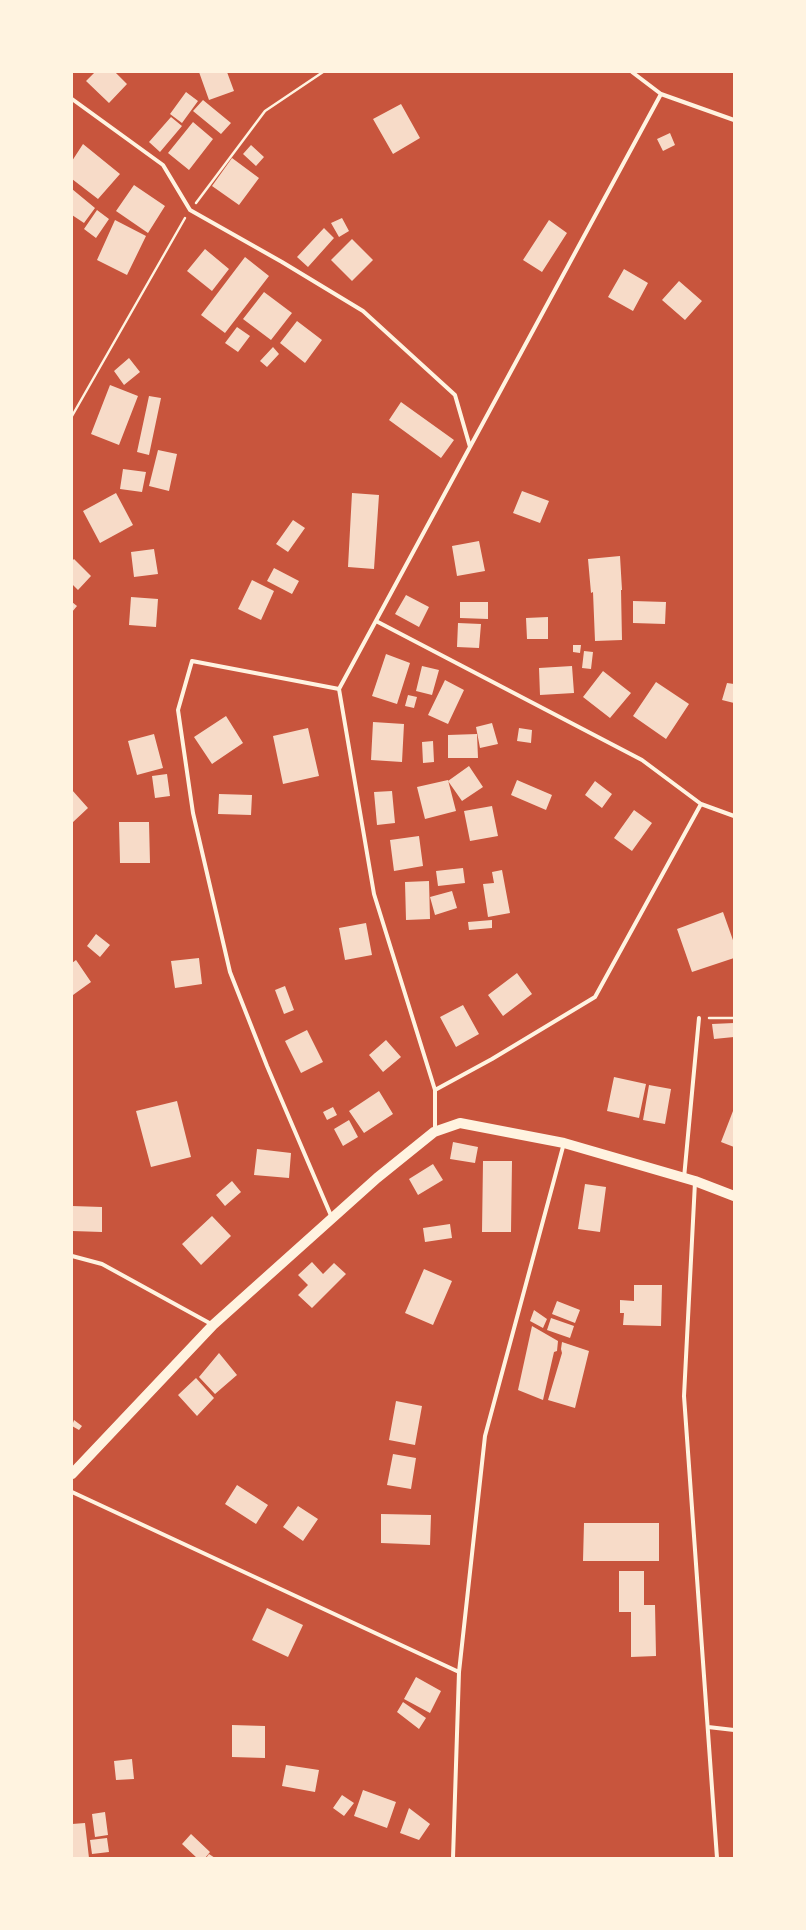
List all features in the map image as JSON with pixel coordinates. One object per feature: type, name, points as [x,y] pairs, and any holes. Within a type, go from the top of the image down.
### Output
[{"type":"main road","points":[[72,1474],[213,1325],[377,1178],[434,1132],[460,1123],[564,1143],[695,1181],[734,1196]]},
{"type":"street","points":[[632,72],[661,94],[734,120]]},
{"type":"street","points":[[434,1132],[435,1090],[374,894],[339,689],[661,94]]},
{"type":"street","points":[[72,99],[163,165],[190,210],[282,262],[363,311],[455,395],[470,447]]},
{"type":"street","points":[[376,621],[642,760],[701,804],[734,816]]},
{"type":"street","points":[[332,1219],[230,972],[193,813],[178,710],[192,661],[339,689]]},
{"type":"street","points":[[435,1090],[492,1059],[595,996],[701,804]]},
{"type":"street","points":[[684,1178],[699,1018]]},
{"type":"street","points":[[453,1858],[459,1672],[485,1436],[564,1143]]},
{"type":"street","points":[[695,1181],[684,1396],[717,1858]]},
{"type":"street","points":[[72,1256],[102,1264],[213,1325]]},
{"type":"street","points":[[72,1492],[459,1672]]},
{"type":"street","points":[[708,1727],[734,1730]]},
{"type":"path","points":[[72,416],[190,210],[265,111],[323,72]]},
{"type":"path","points":[[699,1018],[734,1018]]},
{"type":"building","points":[[95,72],[115,72],[127,84],[109,103],[86,81]]},
{"type":"building","points":[[199,72],[227,72],[234,91],[209,100]]},
{"type":"building","points":[[186,92],[198,101],[182,123],[170,114]]},
{"type":"building","points":[[203,100],[231,123],[221,134],[193,111]]},
{"type":"building","points":[[401,104],[420,138],[393,154],[373,119]]},
{"type":"building","points":[[171,117],[182,126],[160,152],[149,142]]},
{"type":"building","points":[[193,122],[213,139],[189,170],[168,153]]},
{"type":"building","points":[[670,133],[675,145],[663,151],[657,139]]},
{"type":"building","points":[[83,144],[120,174],[98,199],[72,179],[72,161]]},
{"type":"building","points":[[251,145],[264,157],[256,166],[243,154]]},
{"type":"building","points":[[232,158],[259,178],[239,205],[212,186]]},
{"type":"building","points":[[134,185],[165,206],[148,233],[116,211]]},
{"type":"building","points":[[72,189],[95,208],[84,223],[72,215]]},
{"type":"building","points":[[97,210],[109,219],[96,238],[84,229]]},
{"type":"building","points":[[342,218],[349,231],[339,237],[331,223]]},
{"type":"building","points":[[115,220],[146,236],[127,275],[97,260]]},
{"type":"building","points":[[549,220],[567,233],[542,272],[523,260]]},
{"type":"building","points":[[324,228],[334,238],[308,267],[297,257]]},
{"type":"building","points":[[352,239],[373,260],[352,281],[331,260]]},
{"type":"building","points":[[205,249],[229,269],[212,291],[187,271]]},
{"type":"building","points":[[245,257],[269,276],[225,333],[201,315]]},
{"type":"building","points":[[624,269],[648,283],[633,311],[608,297]]},
{"type":"building","points":[[679,281],[702,301],[685,320],[662,300]]},
{"type":"building","points":[[264,292],[292,313],[271,340],[243,319]]},
{"type":"building","points":[[297,321],[322,340],[305,363],[280,343]]},
{"type":"building","points":[[237,327],[250,336],[238,352],[225,343]]},
{"type":"building","points":[[273,347],[279,354],[267,367],[260,361]]},
{"type":"building","points":[[129,358],[140,372],[124,385],[114,371]]},
{"type":"building","points":[[110,385],[138,396],[119,445],[91,434]]},
{"type":"building","points":[[149,396],[161,398],[149,455],[137,452]]},
{"type":"building","points":[[401,402],[454,440],[441,458],[389,420]]},
{"type":"building","points":[[158,450],[177,454],[169,491],[149,486]]},
{"type":"building","points":[[123,469],[146,472],[142,492],[120,489]]},
{"type":"building","points":[[522,491],[549,501],[540,523],[513,513]]},
{"type":"building","points":[[116,493],[133,525],[100,543],[83,511]]},
{"type":"building","points":[[352,493],[379,495],[374,569],[348,567]]},
{"type":"building","points":[[293,520],[305,528],[288,552],[276,544]]},
{"type":"building","points":[[479,541],[485,571],[457,576],[452,546]]},
{"type":"building","points":[[154,549],[158,574],[134,577],[131,552]]},
{"type":"building","points":[[620,556],[622,640],[595,641],[593,592],[591,593],[588,559]]},
{"type":"building","points":[[74,559],[91,576],[78,590],[72,584],[72,561]]},
{"type":"building","points":[[274,568],[299,581],[292,594],[267,581]]},
{"type":"building","points":[[252,580],[274,591],[261,620],[238,609]]},
{"type":"building","points":[[406,595],[429,607],[419,627],[395,614]]},
{"type":"building","points":[[131,597],[158,599],[156,627],[129,625]]},
{"type":"building","points":[[633,601],[666,602],[665,624],[633,623]]},
{"type":"building","points":[[72,602],[77,606],[72,612]]},
{"type":"building","points":[[460,602],[488,602],[488,619],[460,618]]},
{"type":"building","points":[[548,617],[548,639],[527,639],[526,618]]},
{"type":"building","points":[[458,623],[481,624],[479,648],[457,647]]},
{"type":"building","points":[[573,645],[581,645],[580,653],[573,652]]},
{"type":"building","points":[[584,651],[593,652],[591,669],[582,668]]},
{"type":"building","points":[[386,654],[410,663],[397,704],[372,696]]},
{"type":"building","points":[[422,666],[439,670],[432,695],[416,691]]},
{"type":"building","points":[[572,666],[574,693],[540,695],[539,668]]},
{"type":"building","points":[[603,671],[631,693],[610,718],[583,697]]},
{"type":"building","points":[[445,680],[464,690],[448,724],[428,715]]},
{"type":"building","points":[[656,682],[689,704],[666,739],[633,716]]},
{"type":"building","points":[[727,683],[734,684],[734,703],[722,700]]},
{"type":"building","points":[[408,695],[417,697],[414,708],[405,706]]},
{"type":"building","points":[[226,716],[243,743],[212,764],[194,737]]},
{"type":"building","points":[[373,722],[404,724],[402,762],[371,760]]},
{"type":"building","points":[[492,723],[498,744],[480,748],[476,727]]},
{"type":"building","points":[[308,728],[319,776],[283,784],[273,736]]},
{"type":"building","points":[[519,728],[532,730],[531,743],[517,741]]},
{"type":"building","points":[[154,734],[163,768],[137,775],[128,741]]},
{"type":"building","points":[[477,734],[478,758],[448,758],[448,735]]},
{"type":"building","points":[[433,741],[434,762],[423,763],[422,742]]},
{"type":"building","points":[[469,766],[483,787],[462,801],[448,781]]},
{"type":"building","points":[[167,774],[170,796],[155,798],[152,776]]},
{"type":"building","points":[[448,780],[456,811],[425,819],[417,787]]},
{"type":"building","points":[[517,780],[552,795],[546,810],[511,795]]},
{"type":"building","points":[[595,781],[612,794],[602,808],[585,795]]},
{"type":"building","points":[[72,790],[88,808],[72,823]]},
{"type":"building","points":[[392,791],[395,823],[377,825],[374,792]]},
{"type":"building","points":[[219,794],[252,795],[251,815],[218,814]]},
{"type":"building","points":[[492,806],[498,836],[470,841],[464,811]]},
{"type":"building","points":[[634,810],[652,823],[632,851],[614,838]]},
{"type":"building","points":[[119,822],[149,822],[150,863],[120,863]]},
{"type":"building","points":[[419,836],[423,866],[394,871],[390,840]]},
{"type":"building","points":[[463,868],[465,883],[438,886],[436,871]]},
{"type":"building","points":[[502,870],[510,913],[488,917],[483,884],[494,883],[492,872]]},
{"type":"building","points":[[429,881],[430,919],[406,920],[405,882]]},
{"type":"building","points":[[452,891],[457,908],[435,915],[430,897]]},
{"type":"building","points":[[723,912],[734,943],[734,958],[692,972],[677,929]]},
{"type":"building","points":[[492,920],[492,928],[469,930],[468,922]]},
{"type":"building","points":[[366,923],[372,955],[345,960],[339,928]]},
{"type":"building","points":[[96,934],[110,945],[100,957],[87,946]]},
{"type":"building","points":[[199,958],[202,984],[175,988],[171,961]]},
{"type":"building","points":[[76,960],[91,982],[73,995],[72,963]]},
{"type":"building","points":[[517,973],[532,994],[503,1016],[488,995]]},
{"type":"building","points":[[285,986],[294,1010],[284,1014],[275,990]]},
{"type":"building","points":[[463,1005],[479,1034],[456,1047],[440,1017]]},
{"type":"building","points":[[734,1023],[734,1037],[714,1039],[712,1024]]},
{"type":"building","points":[[307,1030],[323,1062],[301,1073],[285,1041]]},
{"type":"building","points":[[386,1040],[401,1057],[383,1072],[369,1055]]},
{"type":"building","points":[[614,1077],[646,1084],[639,1118],[607,1111]]},
{"type":"building","points":[[649,1085],[671,1089],[665,1124],[643,1120]]},
{"type":"building","points":[[379,1091],[393,1114],[364,1133],[349,1111]]},
{"type":"building","points":[[177,1101],[191,1157],[151,1167],[136,1111]]},
{"type":"building","points":[[333,1107],[337,1115],[327,1120],[323,1112]]},
{"type":"building","points":[[734,1111],[734,1147],[721,1142]]},
{"type":"building","points":[[349,1120],[358,1137],[343,1146],[334,1129]]},
{"type":"building","points":[[453,1142],[478,1147],[475,1163],[450,1159]]},
{"type":"building","points":[[257,1149],[291,1153],[289,1178],[254,1175]]},
{"type":"building","points":[[483,1161],[512,1161],[511,1232],[482,1232]]},
{"type":"building","points":[[433,1164],[443,1180],[418,1195],[409,1179]]},
{"type":"building","points":[[232,1181],[241,1192],[225,1206],[216,1195]]},
{"type":"building","points":[[585,1184],[606,1187],[600,1232],[578,1229]]},
{"type":"building","points":[[72,1206],[102,1207],[102,1232],[72,1231]]},
{"type":"building","points":[[212,1216],[231,1236],[201,1265],[182,1244]]},
{"type":"building","points":[[450,1224],[452,1238],[425,1242],[423,1228]]},
{"type":"building","points":[[312,1262],[323,1274],[334,1263],[346,1274],[312,1308],[298,1295],[308,1285],[298,1275]]},
{"type":"building","points":[[424,1269],[452,1281],[433,1325],[405,1313]]},
{"type":"building","points":[[634,1285],[662,1285],[661,1326],[623,1325],[624,1313],[620,1313],[620,1300],[634,1301]]},
{"type":"building","points":[[557,1301],[580,1310],[575,1323],[552,1314]]},
{"type":"building","points":[[534,1310],[547,1319],[543,1328],[530,1321]]},
{"type":"building","points":[[551,1318],[574,1326],[570,1338],[547,1330]]},
{"type":"building","points":[[532,1326],[558,1341],[557,1351],[554,1352],[543,1400],[518,1390]]},
{"type":"building","points":[[562,1342],[589,1351],[575,1408],[548,1400],[562,1353]]},
{"type":"building","points":[[219,1353],[237,1375],[215,1394],[199,1377]]},
{"type":"building","points":[[196,1378],[214,1398],[197,1416],[178,1395]]},
{"type":"building","points":[[396,1401],[422,1406],[415,1445],[389,1440]]},
{"type":"building","points":[[74,1420],[82,1426],[79,1430],[72,1426]]},
{"type":"building","points":[[393,1454],[416,1458],[411,1489],[387,1485]]},
{"type":"building","points":[[237,1485],[268,1505],[256,1524],[225,1504]]},
{"type":"building","points":[[298,1506],[318,1519],[303,1541],[283,1527]]},
{"type":"building","points":[[381,1514],[431,1515],[430,1545],[381,1543]]},
{"type":"building","points":[[584,1523],[659,1523],[659,1561],[583,1561]]},
{"type":"building","points":[[619,1571],[644,1571],[644,1605],[655,1605],[656,1656],[631,1657],[631,1612],[619,1612]]},
{"type":"building","points":[[267,1608],[303,1625],[288,1657],[252,1640]]},
{"type":"building","points":[[416,1677],[441,1691],[430,1713],[404,1699]]},
{"type":"building","points":[[403,1702],[426,1718],[419,1729],[397,1712]]},
{"type":"building","points":[[232,1725],[265,1726],[265,1758],[232,1757]]},
{"type":"building","points":[[132,1759],[134,1779],[116,1780],[114,1761]]},
{"type":"building","points":[[286,1765],[319,1770],[315,1792],[282,1786]]},
{"type":"building","points":[[363,1790],[396,1802],[387,1828],[354,1816]]},
{"type":"building","points":[[342,1795],[354,1803],[344,1816],[333,1808]]},
{"type":"building","points":[[409,1808],[430,1824],[419,1840],[400,1833]]},
{"type":"building","points":[[105,1812],[108,1835],[95,1837],[92,1814]]},
{"type":"building","points":[[85,1823],[89,1858],[72,1858],[72,1824]]},
{"type":"building","points":[[191,1834],[210,1852],[205,1858],[197,1858],[182,1844]]},
{"type":"building","points":[[107,1838],[109,1852],[92,1854],[90,1840]]},
{"type":"building","points":[[209,1854],[215,1858],[206,1858]]}]
